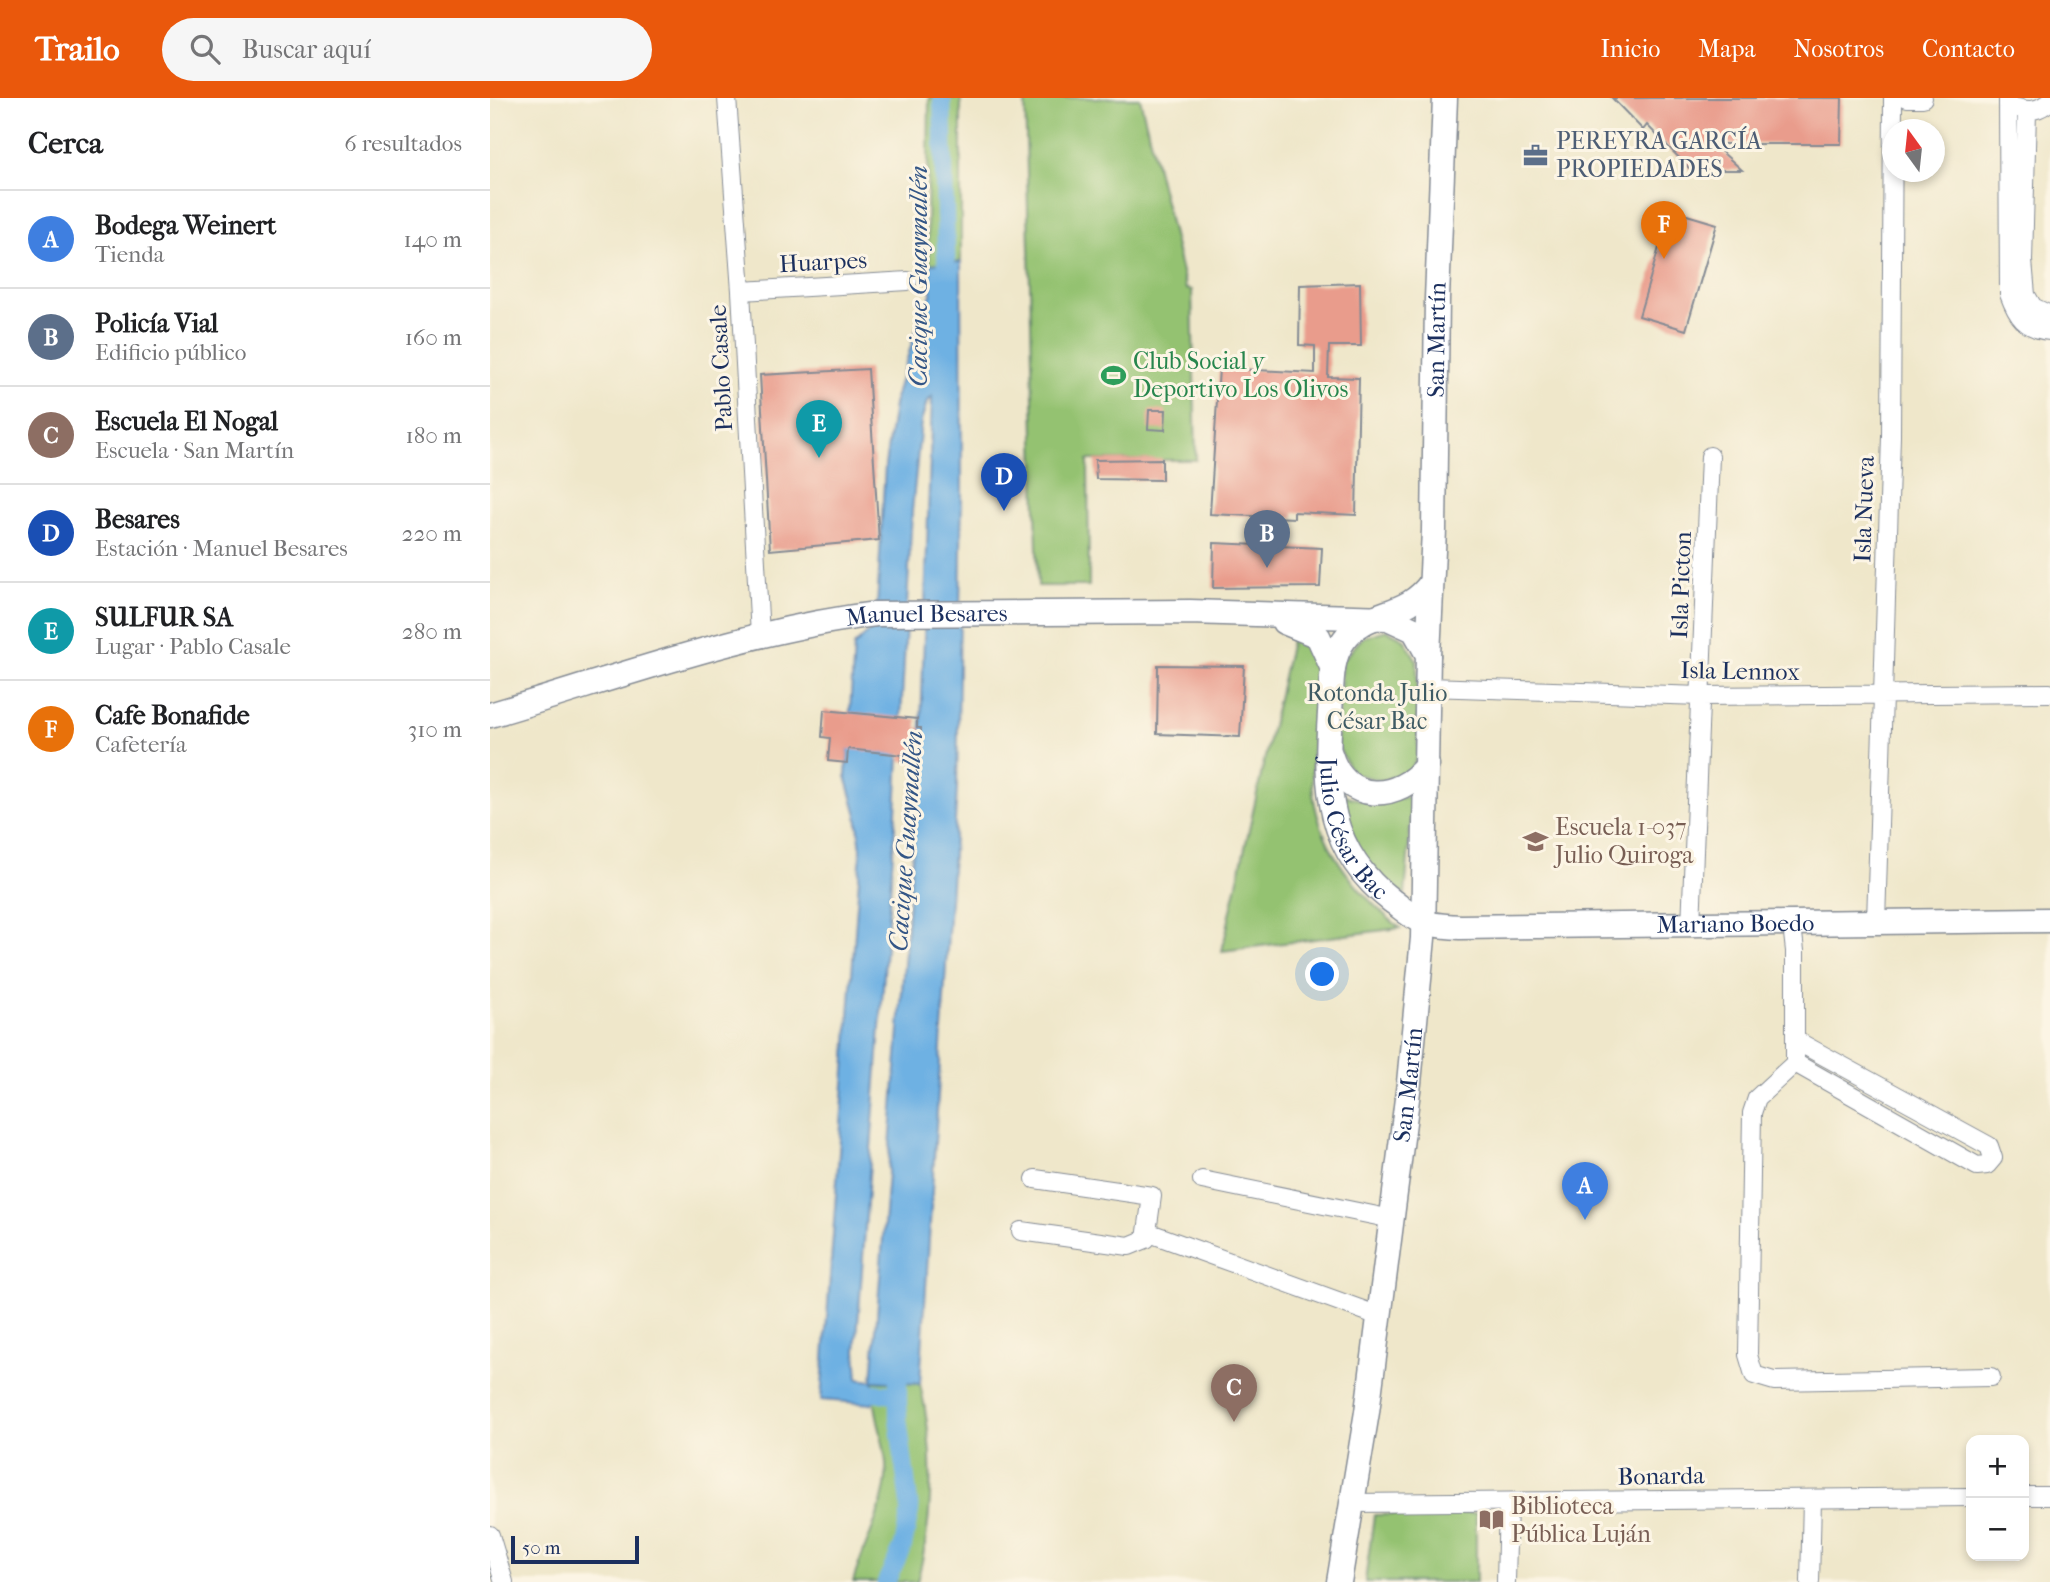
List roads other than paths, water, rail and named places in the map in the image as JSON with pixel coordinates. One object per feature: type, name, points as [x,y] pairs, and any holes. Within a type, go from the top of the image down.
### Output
[{"type":"main road","name":"San Martín","points":[[1339,1582],[1392,1219],[1424,922],[1437,299],[1445,98]]},
{"type":"main road","points":[[1376,617],[1414,603],[1432,583]]},
{"type":"main road","name":"Manuel Besares","points":[[490,715],[761,636],[876,614],[959,612],[1376,617]]},
{"type":"main road","name":"Julio César Bac","points":[[1256,614],[1313,632],[1323,642],[1333,669]]},
{"type":"main road","points":[[1376,617],[1392,619],[1411,627],[1420,636],[1428,654]]},
{"type":"main road","name":"Julio César Bac","points":[[1376,617],[1356,628],[1344,640],[1333,669],[1328,742],[1330,802],[1348,852],[1383,894],[1424,922]]},
{"type":"main road","points":[[1328,742],[1333,764],[1339,774],[1347,782],[1368,792],[1402,789],[1427,765]]},
{"type":"main road","name":"Mariano Boedo","points":[[1424,922],[1461,927],[2050,920]]},
{"type":"street","name":"Pablo Casale","points":[[727,98],[761,636]]},
{"type":"street","name":"Isla Nueva","points":[[1876,922],[1891,436],[1893,98]]},
{"type":"street","points":[[1907,98],[1923,98]]},
{"type":"street","points":[[2008,99],[2027,111],[2042,108],[2050,102]]},
{"type":"street","points":[[2008,99],[2009,294],[2016,314],[2025,323],[2050,331]]},
{"type":"street","points":[[2027,111],[2023,261],[2026,295],[2033,307],[2050,315]]},
{"type":"street","name":"Huarpes","points":[[741,291],[908,281]]},
{"type":"street","name":"Isla Picton","points":[[1691,926],[1710,456]]},
{"type":"street","name":"Isla Lennox","points":[[1429,687],[1701,696],[2050,693]]},
{"type":"street","points":[[1792,925],[1795,951],[1795,1063],[1757,1098],[1752,1113],[1748,1355],[1755,1375],[1774,1381],[1991,1377]]},
{"type":"street","points":[[1795,1040],[1989,1146],[1993,1158],[1987,1165],[1976,1166],[1795,1063]]},
{"type":"street","points":[[1021,1231],[1129,1246],[1146,1239],[1152,1196],[1035,1179]]},
{"type":"street","points":[[1202,1181],[1392,1219]]},
{"type":"street","points":[[1147,1232],[1379,1316]]},
{"type":"street","points":[[2029,1496],[2050,1496]]},
{"type":"street","name":"Bonarda","points":[[1351,1503],[1966,1497]]},
{"type":"street","points":[[1810,1582],[1812,1499]]},
{"type":"street","points":[[1506,1582],[1508,1502]]},
{"type":"street","points":[[490,1535],[504,1582]]},
{"type":"water","points":[[961,262],[962,491],[957,789],[920,1384],[873,1381],[872,1404],[821,1400],[861,850],[857,815],[846,776],[854,646],[876,625],[885,465],[895,398],[921,314],[931,295],[930,264]],"holes":[[[932,397],[920,756],[872,1381],[858,1379],[856,1351],[896,812],[912,511],[921,422],[927,402]]]},
{"type":"waterway","name":"Cacique Guaymallén","points":[[942,98],[947,287]]},
{"type":"waterway","name":"Cacique Guaymallén","points":[[886,1582],[903,1546],[910,1511],[898,1418],[898,1360]]},
{"type":"waterway","points":[[851,1391],[897,1395]]},
{"type":"place","name":"PEREYRA GARCÍA PROPIEDADES","points":[[1536,155]]},
{"type":"place","name":"Cafe Bonafide","points":[[1664,259]]},
{"type":"place","name":"Club Social y Deportivo Los Olivos","points":[[1113,375]]},
{"type":"place","name":"SULFUR SA","points":[[819,458]]},
{"type":"place","name":"Besares","points":[[1004,511]]},
{"type":"place","name":"Policía Vial","points":[[1267,568]]},
{"type":"place","name":"Escuela 1-037 Julio Quiroga","points":[[1535,841]]},
{"type":"place","name":"Bodega Weinert","points":[[1585,1220]]},
{"type":"place","name":"Escuela El Nogal","points":[[1234,1422]]},
{"type":"place","name":"Biblioteca Pública Luján","points":[[1491,1520]]},
{"type":"park label","name":"Rotonda Julio César Bac","points":[[1377,707]]}]
